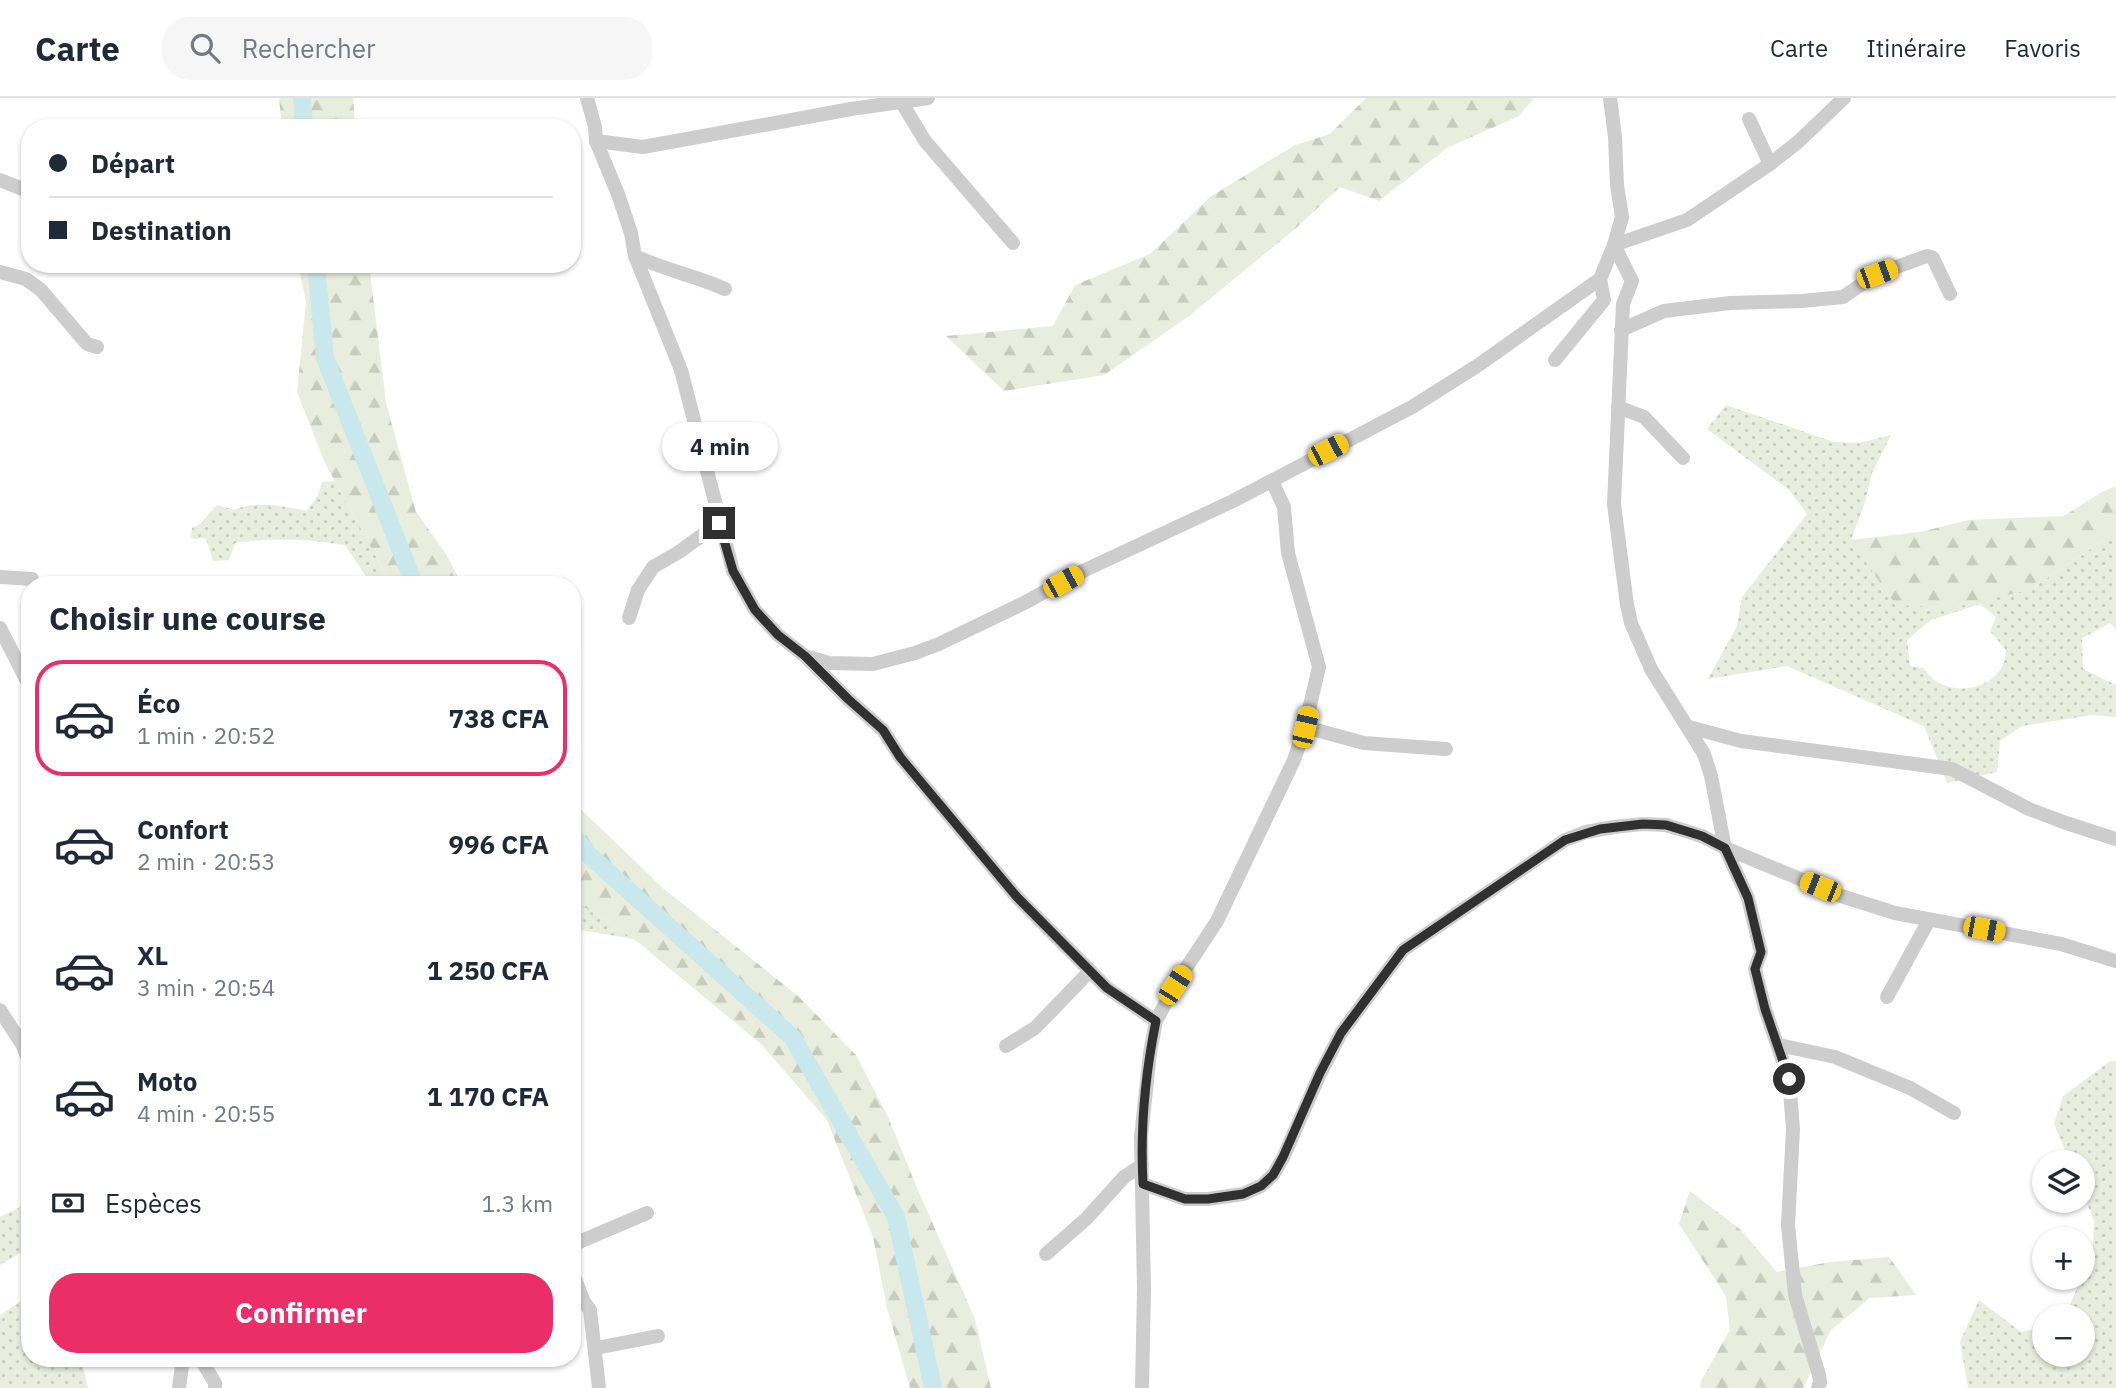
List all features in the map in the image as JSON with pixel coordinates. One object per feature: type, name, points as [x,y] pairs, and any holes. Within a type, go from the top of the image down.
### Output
[{"type":"street","points":[[587,98],[596,127],[596,141],[618,194],[631,233],[635,256],[681,370],[733,571],[755,610],[778,635],[805,656],[883,730],[900,757],[1017,897],[1107,988],[1156,1021]]},
{"type":"street","points":[[596,141],[643,148],[851,109],[928,98]]},
{"type":"street","points":[[805,656],[830,663],[855,665],[873,664],[915,653],[979,625],[1083,571],[1272,481],[1423,400],[1477,366],[1600,279],[1622,217],[1616,186],[1615,137],[1610,98]]},
{"type":"street","points":[[1614,245],[1687,219],[1770,164],[1798,142],[1844,98]]},
{"type":"street","points":[[902,103],[925,141],[1013,243]]},
{"type":"street","points":[[1749,119],[1770,164]]},
{"type":"street","points":[[0,180],[21,188]]},
{"type":"street","points":[[1614,245],[1632,281],[1623,304],[1614,504],[1627,605],[1631,624],[1651,669],[1704,754],[1725,848],[1748,898],[1761,952],[1755,969],[1765,1009],[1789,1079],[1793,1122],[1788,1225],[1795,1295],[1821,1382],[1818,1388]]},
{"type":"street","points":[[635,256],[661,268],[695,276],[726,289]]},
{"type":"street","points":[[1621,330],[1664,311],[1730,303],[1843,297],[1877,274],[1927,256],[1933,258],[1950,294]]},
{"type":"street","points":[[0,272],[26,279],[41,290],[87,344],[97,347]]},
{"type":"street","points":[[1555,360],[1604,300],[1600,279]]},
{"type":"street","points":[[1618,407],[1644,417],[1683,458]]},
{"type":"street","points":[[1142,1388],[1144,1289],[1141,1137],[1156,1021],[1175,985],[1217,921],[1294,760],[1319,667],[1288,553],[1284,507],[1272,481]]},
{"type":"street","points":[[629,618],[638,590],[653,567],[719,523]]},
{"type":"street","points":[[0,577],[21,578]]},
{"type":"street","points":[[0,628],[21,669]]},
{"type":"street","points":[[1305,727],[1364,743],[1446,749]]},
{"type":"street","points":[[1689,727],[1741,741],[1951,769],[2029,809],[2116,839]]},
{"type":"street","points":[[1143,1184],[1185,1199],[1243,1194],[1261,1186],[1273,1175],[1283,1157],[1341,1033],[1403,950],[1565,840],[1586,832],[1654,824],[1702,836],[1841,895],[1895,912],[2061,944],[2116,961]]},
{"type":"street","points":[[1887,997],[1929,919]]},
{"type":"street","points":[[1006,1046],[1035,1028],[1090,971]]},
{"type":"street","points":[[0,1010],[21,1042]]},
{"type":"street","points":[[1779,1045],[1835,1057],[1910,1088],[1954,1113]]},
{"type":"street","points":[[1046,1254],[1086,1219],[1125,1177],[1142,1165]]},
{"type":"street","points":[[581,1241],[647,1213]]},
{"type":"street","points":[[581,1306],[590,1310],[599,1388]]},
{"type":"street","points":[[596,1348],[658,1336]]},
{"type":"street","points":[[178,1388],[182,1367]]},
{"type":"street","points":[[205,1367],[215,1388]]},
{"type":"green space","points":[[279,98],[353,98],[354,119],[281,119]]},
{"type":"green space","points":[[1366,98],[1534,98],[1519,116],[1447,148],[1379,201],[1340,187],[1296,228],[1189,316],[1104,375],[1004,391],[946,336],[1053,326],[1075,285],[1150,254],[1210,197],[1295,145],[1330,134]]},
{"type":"green space","points":[[300,273],[370,273],[386,403],[416,512],[446,554],[458,576],[387,576],[325,463],[297,392],[306,302]]},
{"type":"green space","points":[[1726,405],[1834,442],[1859,443],[1891,435],[1872,473],[1851,540],[1896,605],[2029,590],[2116,532],[2116,630],[2110,623],[2082,638],[2083,669],[2116,685],[2116,717],[2092,715],[2022,726],[2000,741],[1997,772],[1947,783],[1924,726],[1787,666],[1708,679],[1737,626],[1742,597],[1807,514],[1789,490],[1707,429]],"holes":[[[1980,604],[1996,617],[1990,631],[2006,650],[2005,659],[1995,676],[1986,683],[1975,687],[1952,688],[1931,677],[1924,668],[1910,666],[1907,640],[1931,620]]]},
{"type":"green space","points":[[335,481],[387,576],[366,576],[345,545],[317,541],[249,541],[235,543],[229,560],[213,561],[206,538],[191,539],[192,528],[200,524],[217,505],[234,510],[260,505],[307,511],[318,495],[322,482]]},
{"type":"green space","points":[[2116,486],[2116,532],[2029,590],[1952,608],[1896,605],[1850,540],[1920,532],[1969,520],[2064,516]]},
{"type":"green space","points":[[581,810],[664,889],[798,996],[856,1055],[888,1117],[975,1319],[991,1388],[910,1388],[887,1308],[873,1237],[827,1120],[761,1044],[634,939],[581,905]]},
{"type":"green space","points":[[581,905],[634,939],[581,930]]},
{"type":"green space","points":[[2116,1061],[2116,1388],[1968,1388],[1960,1342],[1979,1300],[2021,1332],[2032,1330],[2032,1367],[2095,1367],[2095,1304],[2070,1304],[2076,1290],[2095,1290],[2095,1227],[2091,1213],[2095,1213],[2095,1150],[2065,1150],[2054,1124],[2063,1096],[2109,1062]]},
{"type":"green space","points":[[1690,1191],[1741,1230],[1777,1272],[1830,1262],[1889,1257],[1916,1295],[1870,1298],[1831,1330],[1803,1388],[1700,1388],[1701,1381],[1730,1330],[1726,1296],[1679,1224]]},
{"type":"green space","points":[[21,1206],[21,1252],[0,1265],[0,1217]]},
{"type":"green space","points":[[21,1301],[21,1367],[83,1367],[88,1388],[0,1388],[0,1315]]},
{"type":"waterway","points":[[302,98],[303,119]]},
{"type":"waterway","points":[[317,273],[325,358],[411,576]]},
{"type":"waterway","points":[[581,845],[793,1038],[896,1217],[933,1388]]},
{"type":"route","points":[[719,523],[733,571],[755,610],[778,635],[805,656],[883,730],[900,757],[1017,897],[1107,988],[1156,1021],[1141,1137],[1143,1184],[1185,1199],[1243,1194],[1261,1186],[1273,1175],[1283,1157],[1341,1033],[1403,950],[1565,840],[1600,829],[1643,824],[1666,825],[1702,836],[1725,848],[1748,898],[1761,952],[1755,969],[1765,1009],[1789,1079]]}]
